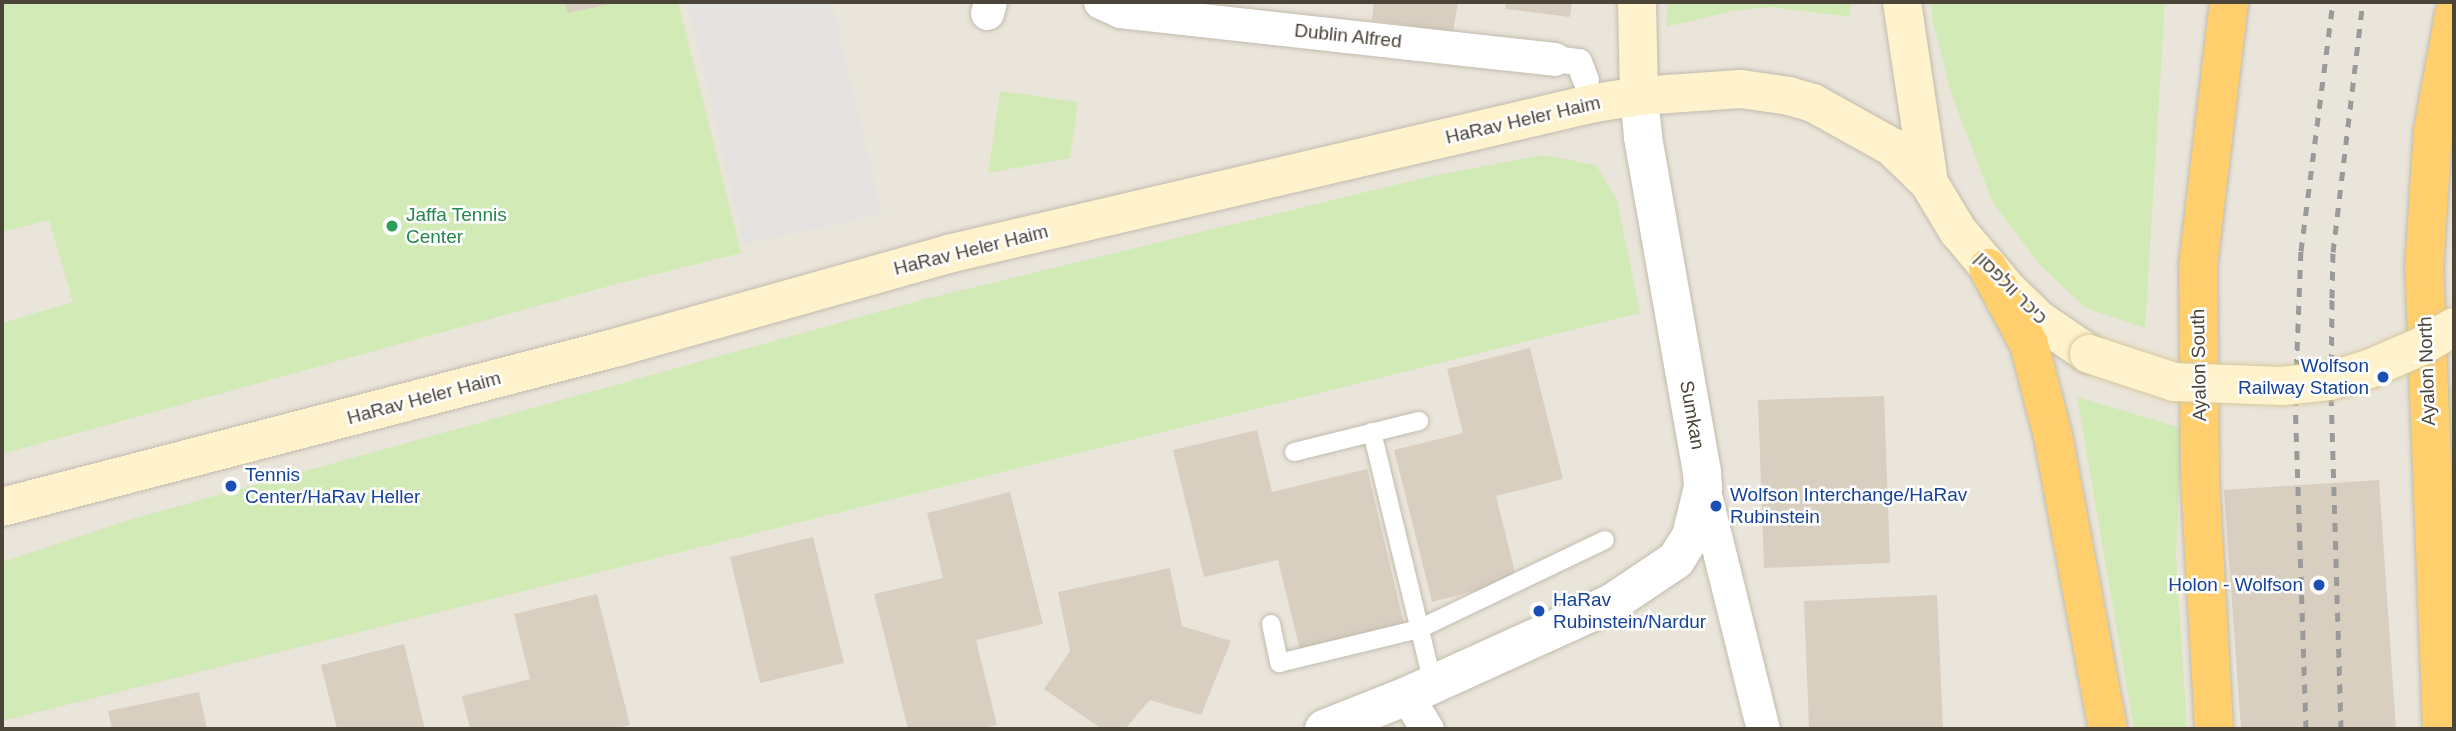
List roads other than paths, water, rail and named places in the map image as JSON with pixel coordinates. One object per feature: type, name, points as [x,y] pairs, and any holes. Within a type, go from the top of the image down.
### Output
[{"type":"highway","name":"Ayalon South","points":[[2214,729],[2206,633],[2200,475],[2198,266],[2229,2]]},
{"type":"highway","name":"Ayalon North","points":[[2442,729],[2424,269],[2433,131],[2454,15]]},
{"type":"highway","points":[[1988,268],[2029,344],[2053,436],[2108,729]]},
{"type":"main road","points":[[1637,2],[1639,96]]},
{"type":"main road","name":"כיכר וולפסון","points":[[1902,2],[1929,183],[1958,231],[1988,268],[2039,320],[2089,354],[2174,382],[2282,386],[2320,382],[2370,369],[2422,346],[2454,327]]},
{"type":"main road","name":"HaRav Heler Haim","points":[[2,507],[86,488],[605,350],[948,254],[1595,103],[1639,96],[1741,89],[1801,99],[1892,147],[1929,183]]},
{"type":"main road","points":[[2,520],[86,488]]},
{"type":"street","name":"Dublin Alfred","points":[[1100,2],[1120,11],[1579,62],[1586,80]]},
{"type":"street","name":"Sumkan","points":[[1639,96],[1643,136],[1703,487],[1763,729]]},
{"type":"street","points":[[1324,729],[1403,704],[1612,603],[1676,560],[1691,536],[1703,487]]},
{"type":"street","points":[[1403,704],[1427,729]]},
{"type":"lane","points":[[1294,452],[1419,421]]},
{"type":"lane","points":[[1372,432],[1419,629],[1403,704]]},
{"type":"lane","points":[[1271,624],[1279,663],[1419,629],[1605,540]]},
{"type":"railway","points":[[2306,729],[2295,404],[2301,251],[2333,2]]},
{"type":"railway","points":[[2341,729],[2331,399],[2333,252],[2363,2]]},
{"type":"place","name":"Jaffa Tennis Center","points":[[392,226]]},
{"type":"place","name":"Wolfson Railway Station","points":[[2383,377]]},
{"type":"place","name":"Tennis Center/HaRav Heller","points":[[231,486]]},
{"type":"place","name":"Wolfson Interchange/HaRav Rubinstein","points":[[1716,506]]},
{"type":"place","name":"Holon - Wolfson","points":[[2319,585]]},
{"type":"place","name":"HaRav Rubinstein/Nardur","points":[[1539,611]]}]
